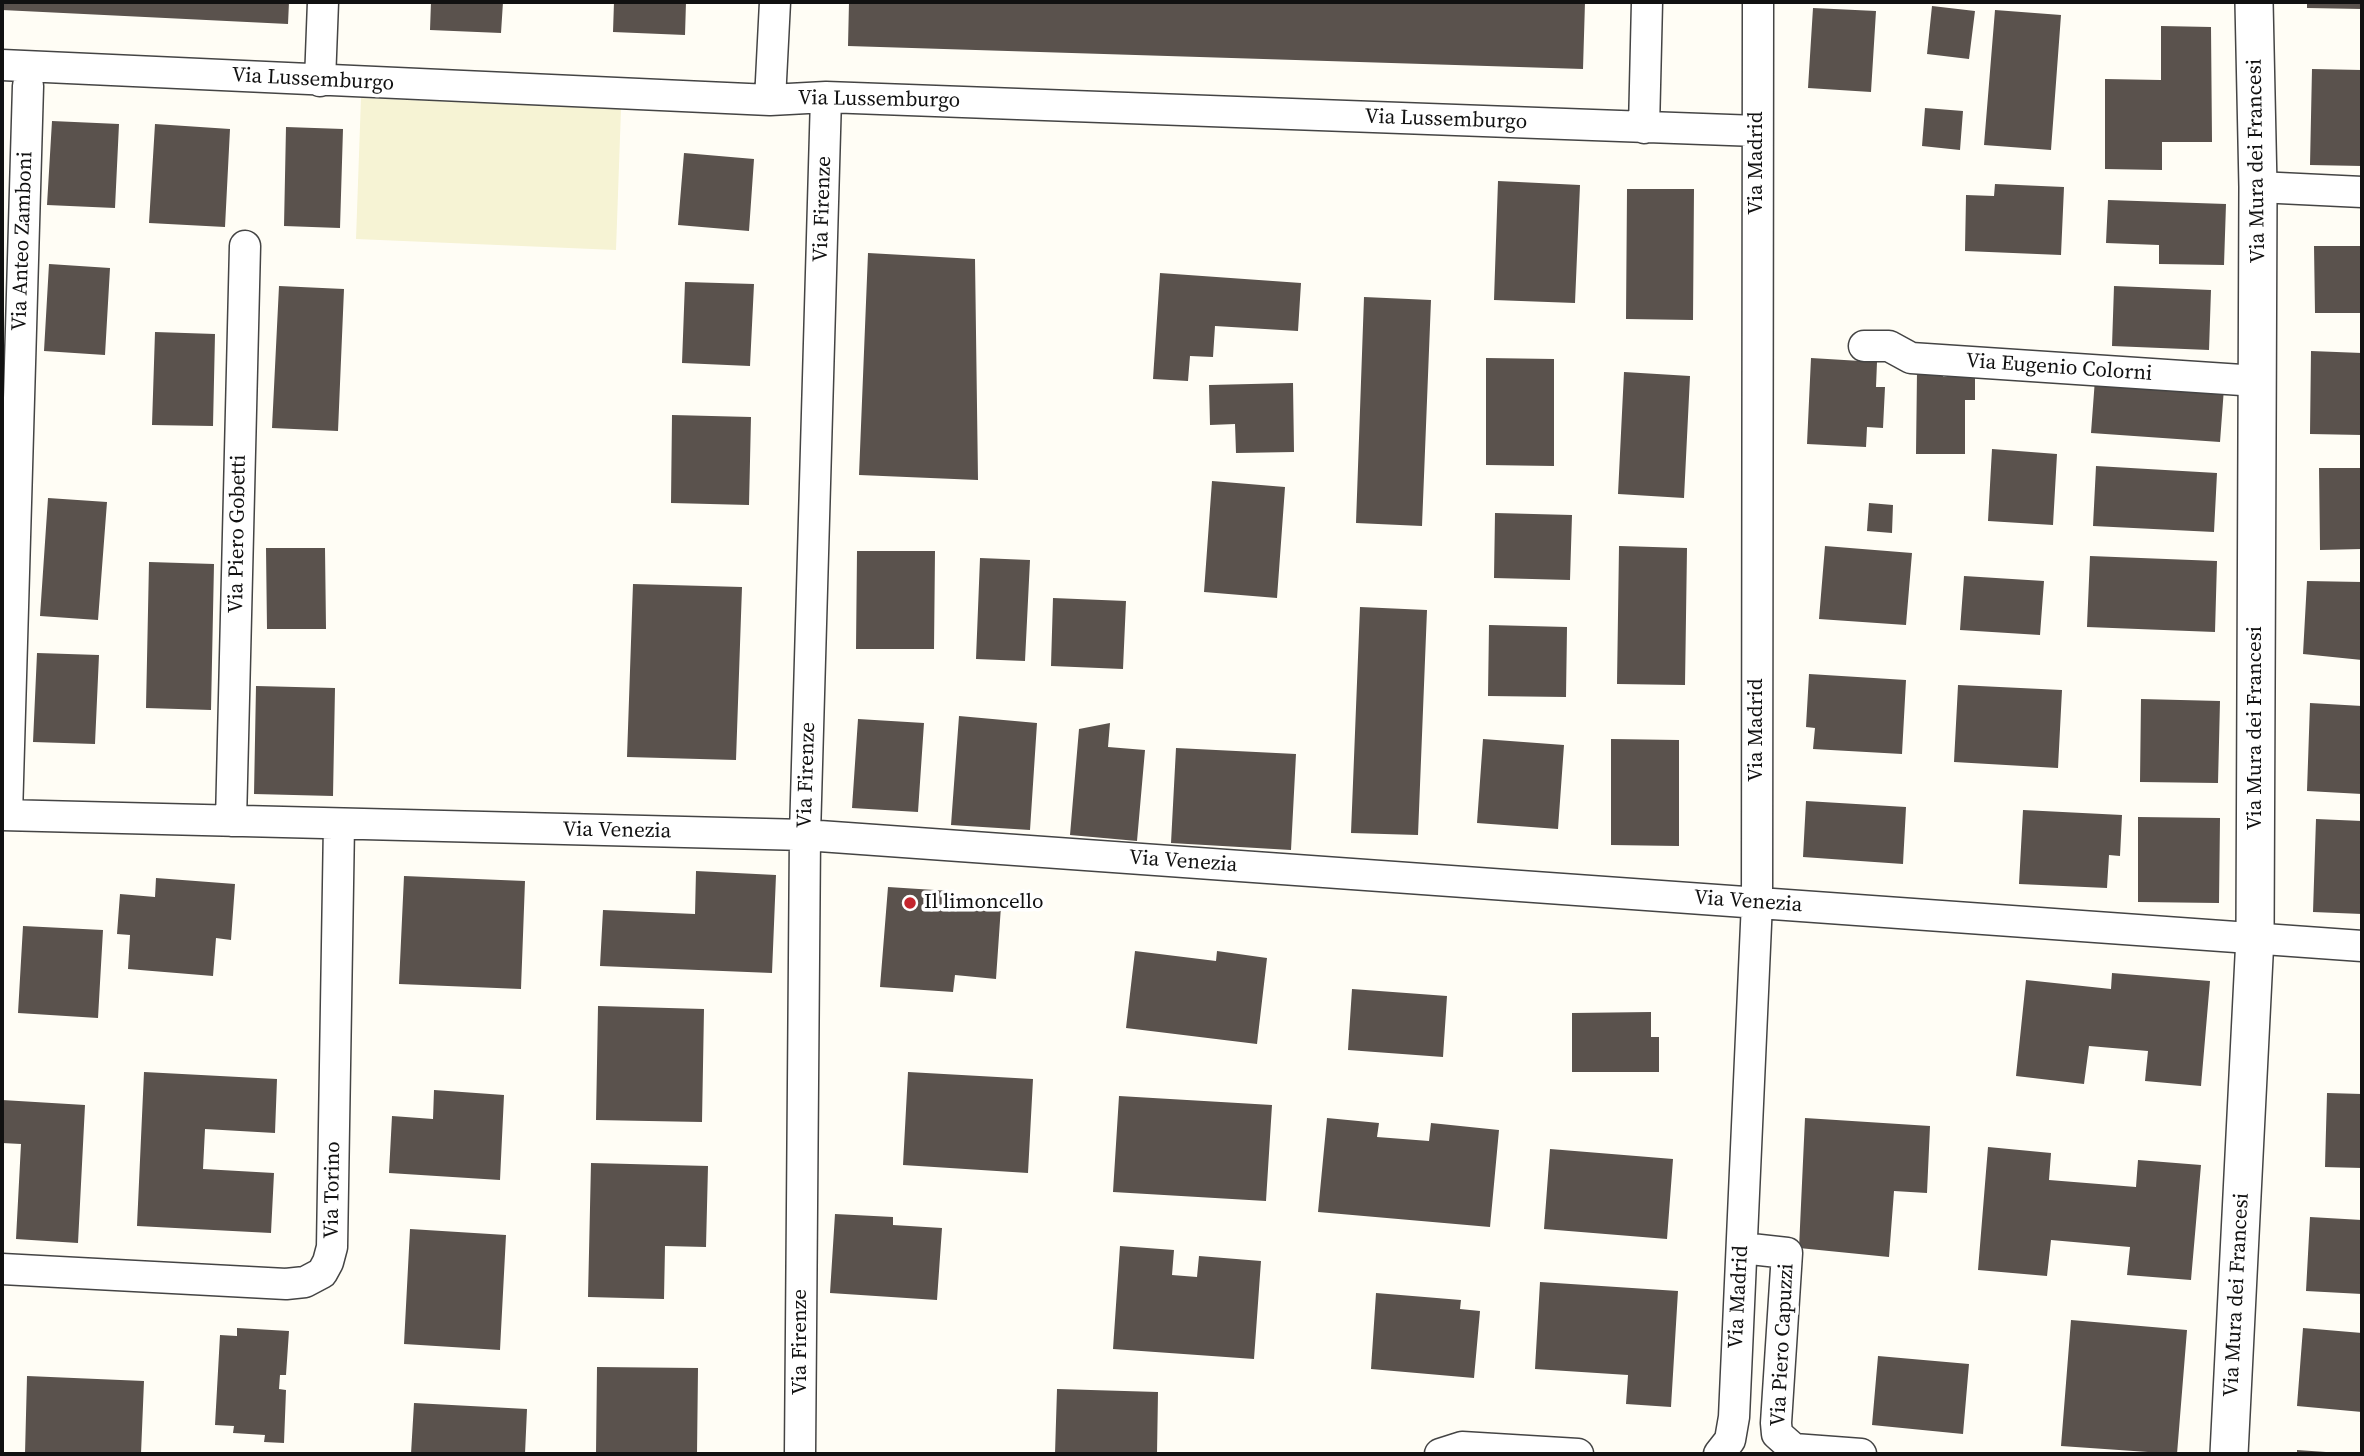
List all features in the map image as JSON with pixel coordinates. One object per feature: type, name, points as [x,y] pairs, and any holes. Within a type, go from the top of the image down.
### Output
[{"type":"street","points":[[320,81],[324,2]]},
{"type":"street","points":[[770,100],[775,2]]},
{"type":"street","points":[[1644,128],[1647,2]]},
{"type":"street","name":"Via Madrid","points":[[1719,1454],[1730,1440],[1734,1417],[1757,902],[1758,2]]},
{"type":"street","name":"Via Mura dei Francesi","points":[[2229,1454],[2255,937],[2258,187],[2255,2]]},
{"type":"street","name":"Via Lussemburgo","points":[[2,65],[770,100],[826,97],[1757,131]]},
{"type":"street","name":"Via Anteo Zamboni","points":[[4,815],[28,86]]},
{"type":"street","name":"Via Firenze","points":[[800,1454],[805,835],[826,97]]},
{"type":"street","points":[[2258,187],[2362,192]]},
{"type":"street","name":"Via Piero Gobetti","points":[[231,821],[245,246]]},
{"type":"street","name":"Via Eugenio Colorni","points":[[1864,346],[1889,346],[1911,358],[2257,381]]},
{"type":"street","name":"Via Venezia","points":[[4,815],[805,835],[2362,946]]},
{"type":"street","name":"Via Torino","points":[[2,1269],[286,1284],[304,1282],[322,1273],[332,1247],[339,824]]},
{"type":"street","name":"Via Piero Capuzzi","points":[[1742,1248],[1787,1253],[1777,1434],[1794,1450],[1861,1454]]},
{"type":"street","points":[[1440,1454],[1462,1447],[1578,1454]]},
{"type":"shaded area","points":[[361,98],[621,109],[616,250],[356,239]]},
{"type":"building","points":[[2,2],[289,2],[288,24],[2,10]]},
{"type":"building","points":[[431,2],[503,2],[501,33],[430,30]]},
{"type":"building","points":[[614,2],[686,2],[685,35],[613,32]]},
{"type":"building","points":[[849,2],[1585,2],[1583,69],[848,46]]},
{"type":"building","points":[[2307,2],[2362,2],[2362,9],[2307,8]]},
{"type":"building","points":[[1932,6],[1975,11],[1969,59],[1927,54]]},
{"type":"building","points":[[1813,8],[1876,11],[1871,92],[1808,88]]},
{"type":"building","points":[[1995,10],[2061,15],[2051,150],[1984,145]]},
{"type":"building","points":[[2161,26],[2211,27],[2212,142],[2162,142],[2162,170],[2105,169],[2105,79],[2161,80]]},
{"type":"building","points":[[2312,69],[2362,70],[2362,166],[2310,165]]},
{"type":"building","points":[[1925,108],[1963,111],[1960,150],[1922,146]]},
{"type":"building","points":[[52,121],[119,124],[115,208],[47,205]]},
{"type":"building","points":[[155,124],[230,129],[225,227],[149,223]]},
{"type":"building","points":[[286,127],[343,129],[340,228],[284,226]]},
{"type":"building","points":[[684,153],[754,159],[749,231],[678,225]]},
{"type":"building","points":[[1498,181],[1580,185],[1575,303],[1494,300]]},
{"type":"building","points":[[1995,184],[2064,187],[2061,255],[1965,251],[1966,195],[1994,196]]},
{"type":"building","points":[[1627,189],[1694,189],[1693,320],[1626,319]]},
{"type":"building","points":[[2108,200],[2226,204],[2224,265],[2159,264],[2159,245],[2106,243]]},
{"type":"building","points":[[2314,246],[2362,246],[2362,313],[2315,313]]},
{"type":"building","points":[[868,253],[975,259],[978,480],[859,475]]},
{"type":"building","points":[[49,264],[110,268],[105,355],[44,351]]},
{"type":"building","points":[[1160,273],[1301,283],[1298,331],[1215,326],[1213,357],[1190,356],[1188,381],[1153,379]]},
{"type":"building","points":[[685,282],[754,284],[750,366],[682,363]]},
{"type":"building","points":[[279,286],[344,289],[338,431],[272,428]]},
{"type":"building","points":[[2114,286],[2211,290],[2209,350],[2112,346]]},
{"type":"building","points":[[1364,297],[1431,300],[1422,526],[1356,523]]},
{"type":"building","points":[[155,332],[215,334],[213,426],[152,425]]},
{"type":"building","points":[[2311,351],[2362,353],[2362,435],[2310,434]]},
{"type":"building","points":[[1486,358],[1554,359],[1554,466],[1486,465]]},
{"type":"building","points":[[1811,358],[1877,362],[1876,387],[1885,387],[1883,428],[1867,427],[1866,447],[1807,444]]},
{"type":"building","points":[[1917,371],[1943,371],[1943,377],[1975,377],[1975,400],[1965,400],[1965,454],[1916,454]]},
{"type":"building","points":[[1624,372],[1690,376],[1684,498],[1618,494]]},
{"type":"building","points":[[2095,379],[2224,388],[2220,442],[2091,433]]},
{"type":"building","points":[[1293,383],[1294,452],[1236,453],[1235,424],[1210,425],[1209,385]]},
{"type":"building","points":[[672,415],[751,417],[749,505],[671,503]]},
{"type":"building","points":[[1992,449],[2057,454],[2053,525],[1988,521]]},
{"type":"building","points":[[2096,466],[2217,473],[2214,532],[2093,526]]},
{"type":"building","points":[[2319,468],[2362,468],[2362,549],[2320,550]]},
{"type":"building","points":[[1212,481],[1285,487],[1277,598],[1204,592]]},
{"type":"building","points":[[48,498],[107,502],[98,620],[40,616]]},
{"type":"building","points":[[1869,503],[1893,505],[1892,533],[1867,531]]},
{"type":"building","points":[[1495,513],[1572,515],[1570,580],[1494,578]]},
{"type":"building","points":[[1619,546],[1687,548],[1685,685],[1617,684]]},
{"type":"building","points":[[1825,546],[1912,553],[1906,625],[1819,619]]},
{"type":"building","points":[[266,548],[325,548],[326,629],[267,629]]},
{"type":"building","points":[[857,551],[935,551],[934,649],[856,649]]},
{"type":"building","points":[[2090,556],[2217,561],[2215,632],[2087,627]]},
{"type":"building","points":[[980,558],[1030,560],[1025,661],[976,659]]},
{"type":"building","points":[[149,562],[214,564],[211,710],[146,708]]},
{"type":"building","points":[[1964,576],[2044,581],[2040,635],[1960,630]]},
{"type":"building","points":[[2307,581],[2362,582],[2362,660],[2303,654]]},
{"type":"building","points":[[633,584],[742,587],[736,760],[627,757]]},
{"type":"building","points":[[1053,598],[1126,601],[1123,669],[1051,666]]},
{"type":"building","points":[[1360,607],[1427,610],[1418,835],[1351,833]]},
{"type":"building","points":[[1489,625],[1567,627],[1566,697],[1488,696]]},
{"type":"building","points":[[37,653],[99,655],[95,744],[33,742]]},
{"type":"building","points":[[1809,674],[1906,680],[1902,754],[1813,749],[1815,728],[1806,727]]},
{"type":"building","points":[[1958,685],[2062,690],[2058,768],[1954,762]]},
{"type":"building","points":[[256,686],[335,688],[333,796],[254,794]]},
{"type":"building","points":[[2141,699],[2220,701],[2218,783],[2140,782]]},
{"type":"building","points":[[2310,703],[2362,706],[2362,794],[2307,791]]},
{"type":"building","points":[[959,716],[1037,723],[1030,830],[951,825]]},
{"type":"building","points":[[858,719],[924,723],[918,812],[852,808]]},
{"type":"building","points":[[1110,723],[1108,747],[1145,750],[1137,841],[1070,835],[1079,729]]},
{"type":"building","points":[[1483,739],[1564,745],[1558,829],[1477,823]]},
{"type":"building","points":[[1611,739],[1679,740],[1679,846],[1611,845]]},
{"type":"building","points":[[1176,748],[1296,754],[1291,850],[1171,843]]},
{"type":"building","points":[[1806,801],[1906,807],[1903,864],[1803,857]]},
{"type":"building","points":[[2023,810],[2122,815],[2120,856],[2109,855],[2107,888],[2019,884]]},
{"type":"building","points":[[2138,817],[2220,818],[2219,903],[2138,902]]},
{"type":"building","points":[[2316,819],[2362,821],[2362,914],[2313,912]]},
{"type":"building","points":[[696,871],[776,875],[772,973],[600,966],[603,910],[695,914]]},
{"type":"building","points":[[404,876],[525,881],[521,989],[399,984]]},
{"type":"building","points":[[156,878],[235,884],[231,940],[216,938],[213,976],[128,969],[130,935],[117,934],[120,894],[155,897]]},
{"type":"building","points":[[888,887],[950,891],[950,903],[1001,906],[996,979],[955,975],[953,992],[880,987]]},
{"type":"building","points":[[23,926],[103,930],[98,1018],[18,1013]]},
{"type":"building","points":[[1135,951],[1216,961],[1217,951],[1267,958],[1257,1044],[1126,1028]]},
{"type":"building","points":[[2112,973],[2210,981],[2201,1086],[2145,1081],[2148,1051],[2089,1046],[2084,1084],[2016,1076],[2026,980],[2111,989]]},
{"type":"building","points":[[1352,989],[1447,996],[1443,1057],[1348,1050]]},
{"type":"building","points":[[598,1006],[704,1009],[702,1122],[596,1120]]},
{"type":"building","points":[[1651,1012],[1651,1037],[1659,1037],[1659,1072],[1572,1072],[1572,1013]]},
{"type":"building","points":[[144,1072],[277,1079],[275,1133],[205,1129],[203,1169],[274,1173],[271,1233],[137,1226]]},
{"type":"building","points":[[908,1072],[1033,1079],[1028,1173],[903,1165]]},
{"type":"building","points":[[434,1090],[504,1095],[500,1180],[389,1173],[392,1116],[433,1119]]},
{"type":"building","points":[[2327,1093],[2362,1094],[2362,1168],[2325,1167]]},
{"type":"building","points":[[1119,1096],[1272,1105],[1266,1201],[1113,1192]]},
{"type":"building","points":[[2,1100],[85,1105],[78,1243],[16,1239],[21,1144],[2,1143]]},
{"type":"building","points":[[1327,1118],[1379,1123],[1377,1137],[1429,1141],[1431,1123],[1499,1130],[1490,1227],[1318,1212]]},
{"type":"building","points":[[1805,1118],[1930,1126],[1927,1193],[1894,1191],[1889,1257],[1799,1248]]},
{"type":"building","points":[[1988,1147],[2051,1153],[2049,1180],[2136,1187],[2138,1160],[2201,1165],[2191,1280],[2127,1275],[2130,1247],[2051,1240],[2047,1276],[1978,1270]]},
{"type":"building","points":[[1550,1149],[1673,1159],[1667,1239],[1544,1229]]},
{"type":"building","points":[[591,1163],[708,1166],[706,1247],[665,1246],[664,1299],[588,1297]]},
{"type":"building","points":[[835,1214],[893,1217],[893,1225],[942,1228],[937,1300],[830,1293]]},
{"type":"building","points":[[2310,1217],[2362,1220],[2362,1294],[2306,1291]]},
{"type":"building","points":[[410,1229],[506,1235],[500,1350],[404,1344]]},
{"type":"building","points":[[1120,1246],[1174,1250],[1172,1275],[1197,1277],[1199,1256],[1261,1261],[1254,1359],[1113,1349]]},
{"type":"building","points":[[1540,1282],[1678,1291],[1671,1407],[1626,1404],[1628,1375],[1535,1369]]},
{"type":"building","points":[[1376,1293],[1461,1300],[1460,1309],[1480,1311],[1474,1378],[1371,1369]]},
{"type":"building","points":[[2071,1320],[2187,1330],[2177,1454],[2061,1446]]},
{"type":"building","points":[[237,1328],[289,1331],[286,1375],[280,1375],[279,1389],[286,1390],[284,1443],[264,1442],[265,1435],[233,1433],[234,1426],[215,1425],[220,1335],[237,1336]]},
{"type":"building","points":[[2303,1328],[2362,1333],[2362,1412],[2297,1406]]},
{"type":"building","points":[[1878,1356],[1969,1364],[1963,1434],[1872,1425]]},
{"type":"building","points":[[597,1367],[698,1368],[697,1454],[596,1454]]},
{"type":"building","points":[[27,1376],[144,1381],[141,1454],[25,1454]]},
{"type":"building","points":[[1057,1389],[1158,1392],[1157,1454],[1055,1454]]},
{"type":"building","points":[[414,1403],[527,1409],[525,1454],[411,1454]]},
{"type":"building","points":[[2297,1450],[2326,1452],[2326,1454],[2297,1454]]},
{"type":"place","name":"Il limoncello","points":[[910,903]]}]
